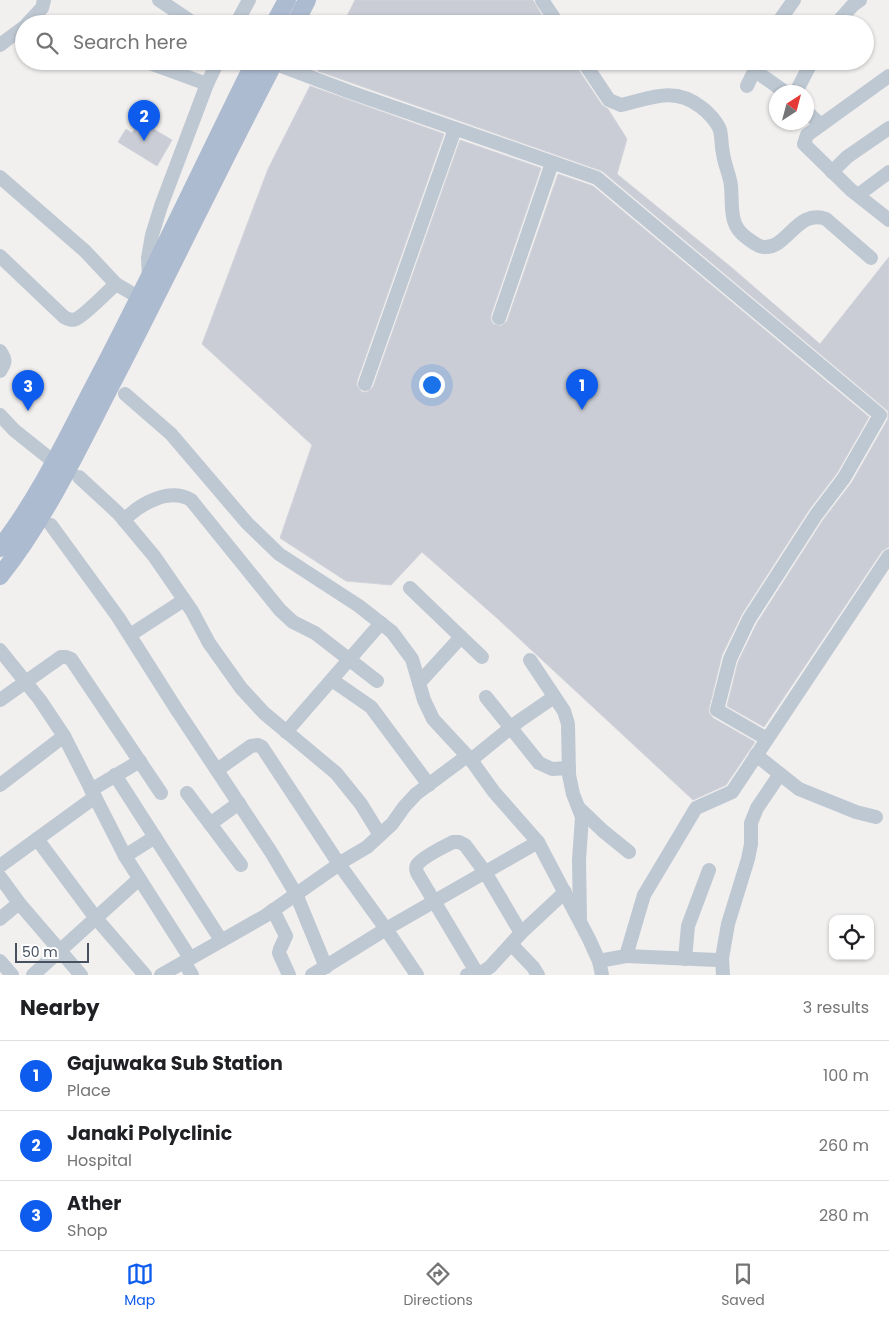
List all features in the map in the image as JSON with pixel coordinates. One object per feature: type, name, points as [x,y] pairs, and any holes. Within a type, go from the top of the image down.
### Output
[{"type":"main road","points":[[279,15],[287,0]]},
{"type":"main road","points":[[299,15],[307,0]]},
{"type":"main road","points":[[0,548],[31,502],[54,462],[150,279],[251,70]]},
{"type":"main road","points":[[0,576],[20,550],[72,460],[169,273],[268,70]]},
{"type":"street","points":[[36,15],[42,8],[44,0]]},
{"type":"street","points":[[159,0],[182,15]]},
{"type":"street","points":[[542,0],[552,15]]},
{"type":"street","points":[[783,15],[794,0]]},
{"type":"street","points":[[845,15],[860,0]]},
{"type":"street","points":[[240,15],[246,1]]},
{"type":"street","points":[[0,45],[15,34]]},
{"type":"street","points":[[169,70],[207,84]]},
{"type":"street","points":[[150,279],[148,258],[152,235],[214,70]]},
{"type":"street","points":[[294,70],[597,178],[880,415],[844,478],[816,515],[749,619],[730,659],[717,710],[767,739]]},
{"type":"street","points":[[589,70],[606,95],[615,104],[621,105],[677,94],[692,99],[706,111],[719,128],[722,139],[723,153],[731,183],[732,218],[739,231],[757,245],[764,247],[777,243],[810,217],[820,217],[826,219],[871,258]]},
{"type":"street","points":[[747,86],[755,70]]},
{"type":"street","points":[[761,70],[777,85]]},
{"type":"street","points":[[800,85],[807,70]]},
{"type":"street","points":[[889,76],[807,135],[804,144],[832,172],[889,220]]},
{"type":"street","points":[[814,118],[821,125]]},
{"type":"street","points":[[832,172],[847,157],[889,128]]},
{"type":"street","points":[[365,384],[455,129]]},
{"type":"street","points":[[499,318],[552,163]]},
{"type":"street","points":[[858,195],[889,172]]},
{"type":"street","points":[[0,177],[85,251],[116,284],[140,298]]},
{"type":"street","points":[[0,256],[64,317],[70,320],[75,320],[82,315],[116,284]]},
{"type":"street","points":[[0,351],[5,359],[5,363],[0,371]]},
{"type":"street","points":[[125,394],[176,439],[247,523],[279,554],[359,606],[392,632],[412,660],[424,700],[433,719],[469,758],[494,792],[538,842],[580,921],[601,968],[626,956],[717,960],[722,958]]},
{"type":"street","points":[[0,415],[14,430],[54,462]]},
{"type":"street","points":[[79,478],[106,500],[154,556],[184,600],[209,643],[241,688],[264,713],[342,780],[362,804],[380,835]]},
{"type":"street","points":[[124,520],[134,510],[151,501],[178,495],[183,495],[191,500],[280,610],[293,622],[315,633],[377,681]]},
{"type":"street","points":[[51,525],[130,635],[296,894],[326,967]]},
{"type":"street","points":[[626,956],[644,895],[696,808],[732,792],[889,556]]},
{"type":"street","points":[[410,588],[482,656]]},
{"type":"street","points":[[130,635],[184,600]]},
{"type":"street","points":[[286,732],[381,623]]},
{"type":"street","points":[[420,683],[461,637]]},
{"type":"street","points":[[0,650],[40,700],[64,736],[125,856],[187,960],[192,975]]},
{"type":"street","points":[[0,700],[61,657],[71,659],[161,793]]},
{"type":"street","points":[[530,660],[564,712],[568,724],[569,768],[573,794],[582,816],[579,860],[580,921]]},
{"type":"street","points":[[332,680],[371,707],[429,785]]},
{"type":"street","points":[[161,975],[273,910],[367,847],[416,794],[554,696]]},
{"type":"street","points":[[486,697],[530,753],[543,766],[552,769],[569,768]]},
{"type":"street","points":[[0,785],[64,736]]},
{"type":"street","points":[[217,770],[251,746],[258,745],[262,747],[339,864],[417,975]]},
{"type":"street","points":[[756,755],[799,789],[856,812],[876,817]]},
{"type":"street","points":[[0,866],[37,839],[116,775],[140,761]]},
{"type":"street","points":[[723,975],[722,958],[728,924],[748,860],[751,844],[751,823],[757,808],[780,774]]},
{"type":"street","points":[[116,775],[221,940]]},
{"type":"street","points":[[187,793],[241,865]]},
{"type":"street","points":[[210,824],[239,803]]},
{"type":"street","points":[[579,808],[629,852]]},
{"type":"street","points":[[125,856],[155,837]]},
{"type":"street","points":[[37,839],[95,917],[145,975]]},
{"type":"street","points":[[521,933],[485,872],[465,845],[453,842],[422,860],[417,865],[416,870],[435,901],[472,974],[490,967],[521,933],[565,892]]},
{"type":"street","points":[[312,975],[386,929],[538,842]]},
{"type":"street","points":[[685,959],[688,926],[709,870]]},
{"type":"street","points":[[0,877],[19,903],[81,975]]},
{"type":"street","points":[[33,975],[139,879]]},
{"type":"street","points":[[0,919],[19,903]]},
{"type":"street","points":[[273,910],[286,936],[280,948],[280,953],[289,975]]},
{"type":"street","points":[[511,944],[538,975]]},
{"type":"street","points":[[0,961],[12,975]]},
{"type":"building","points":[[355,0],[533,0],[542,15],[348,15]]},
{"type":"building","points":[[579,70],[602,105],[608,109],[627,139],[617,174],[731,267],[820,344],[889,257],[889,547],[882,551],[764,727],[727,706],[738,662],[757,623],[823,520],[852,482],[888,419],[888,411],[602,171],[318,71]]},
{"type":"building","points":[[310,86],[444,134],[357,381],[357,386],[362,392],[367,392],[373,387],[460,140],[541,168],[491,315],[493,324],[501,326],[507,321],[558,174],[593,186],[869,417],[837,473],[809,510],[742,614],[722,655],[709,713],[713,718],[755,742],[726,785],[693,800],[498,619],[422,552],[391,585],[346,581],[280,538],[312,445],[202,344],[268,169]]},
{"type":"building","points":[[140,121],[172,140],[157,166],[118,142],[126,129],[132,133]]},
{"type":"place","name":"Janaki Polyclinic","points":[[144,141]]},
{"type":"place","name":"Gajuwaka Sub Station","points":[[582,410]]},
{"type":"place","name":"Ather","points":[[28,411]]}]
